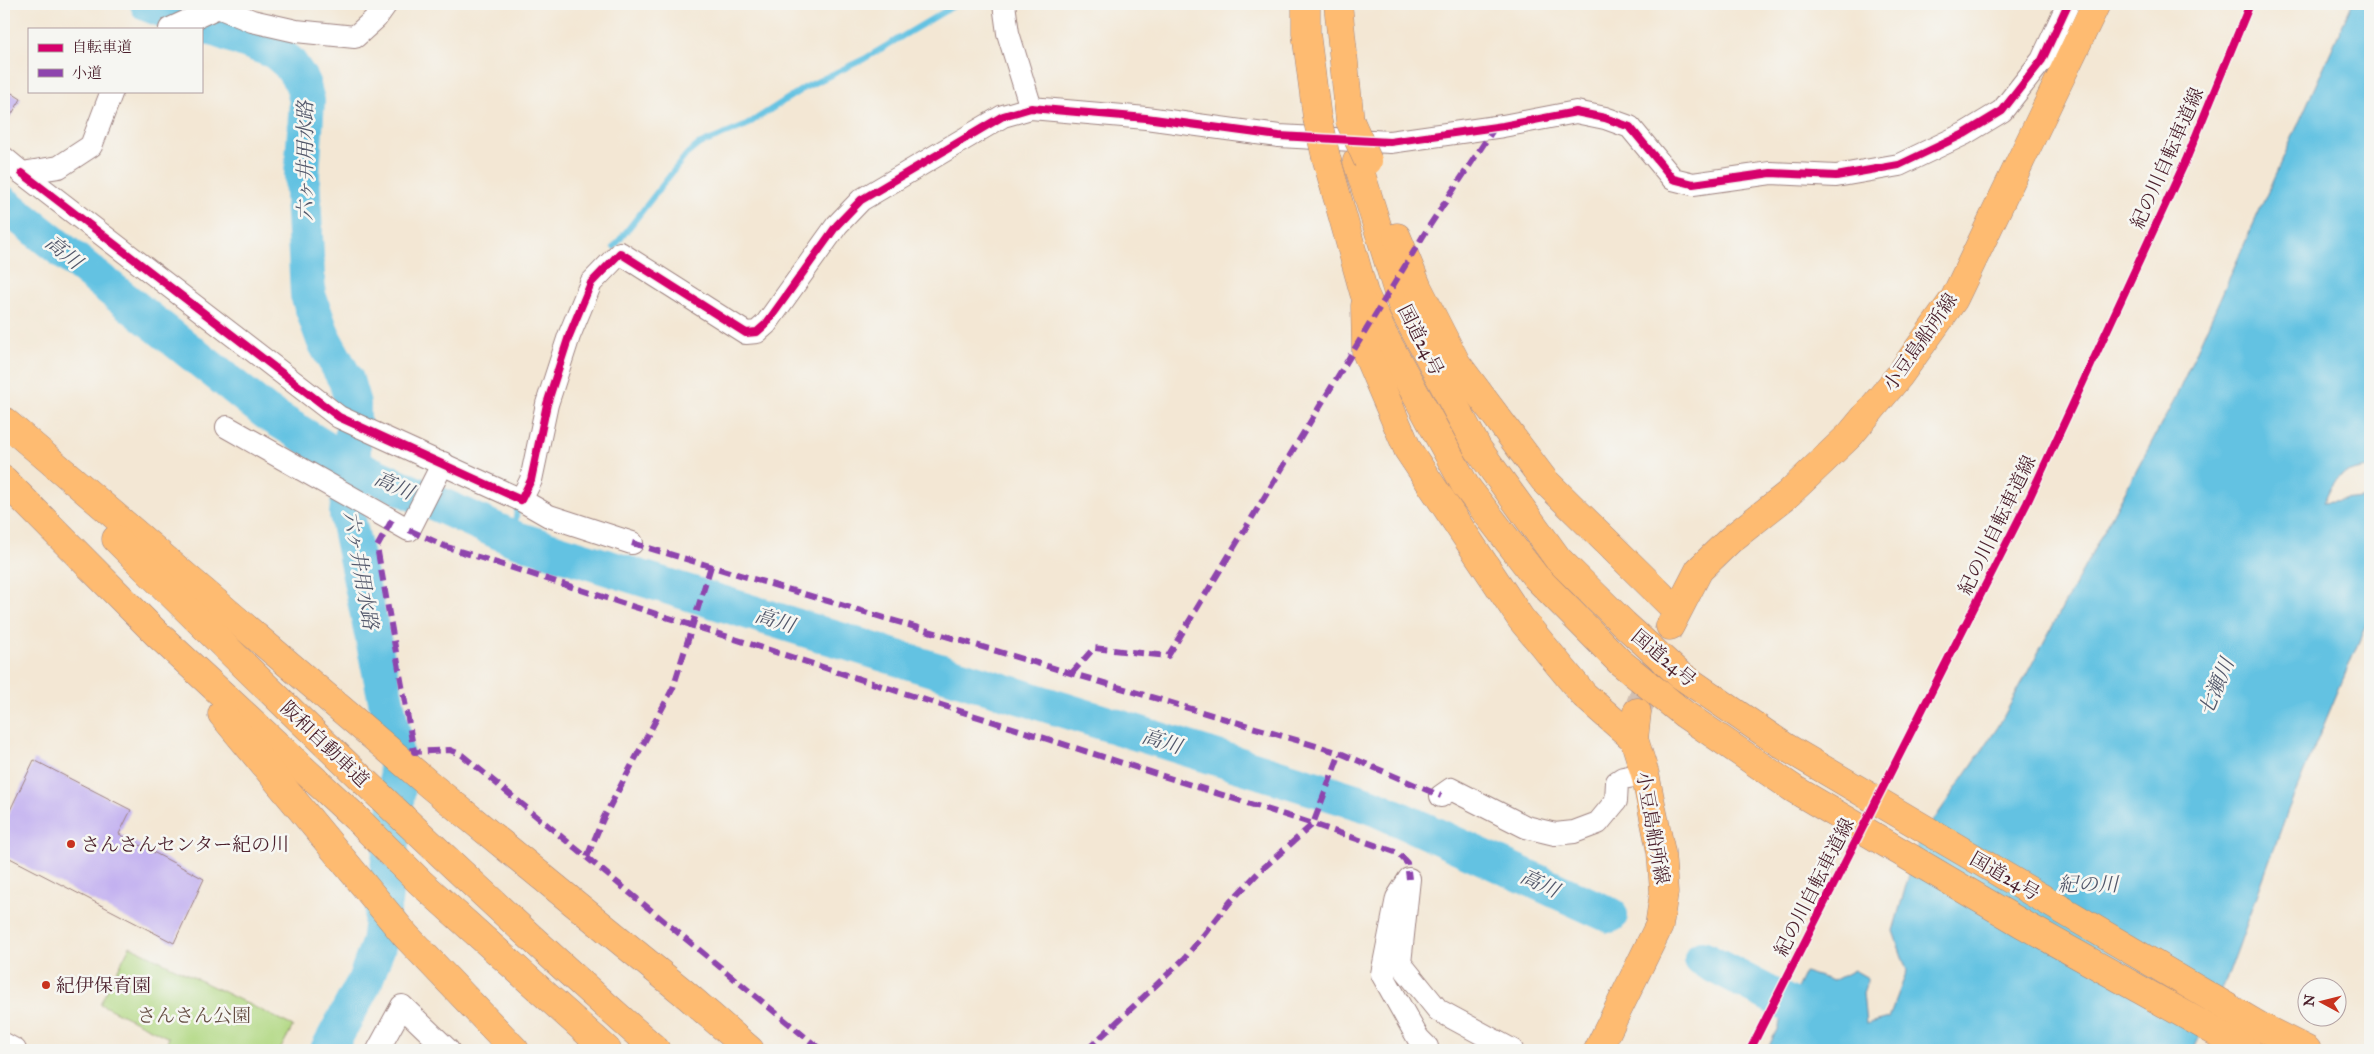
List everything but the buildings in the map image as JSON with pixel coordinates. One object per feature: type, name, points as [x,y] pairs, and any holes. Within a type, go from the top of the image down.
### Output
[{"type":"main road","points":[[1306,4],[1306,33],[1317,118],[1364,293],[1374,343],[1408,450],[1521,619],[1584,695],[1634,739]]},
{"type":"main road","name":"国道24号","points":[[1338,4],[1350,121],[1411,298],[1478,449],[1558,559],[1624,624],[1679,674],[1784,746],[2263,1028],[2307,1050]]},
{"type":"main road","name":"小豆島船所線","points":[[1411,298],[1457,364],[1544,480],[1673,618],[1699,570],[1730,540],[1787,495],[1850,435],[1899,376],[1954,299],[2096,4]]},
{"type":"main road","name":"国道24号","points":[[1374,343],[1465,484],[1535,576],[1620,662],[1684,714],[1794,789],[2020,923],[2248,1050]]},
{"type":"main road","points":[[4,421],[363,729],[683,992],[750,1050]]},
{"type":"main road","name":"阪和自動車道","points":[[4,427],[362,780],[538,946],[656,1050]]},
{"type":"main road","name":"阪和自動車道","points":[[4,480],[157,634],[354,817],[420,882],[607,1050]]},
{"type":"main road","points":[[157,634],[343,862],[406,936],[515,1050]]},
{"type":"main road","name":"小豆島船所線","points":[[1598,1050],[1659,926],[1664,892],[1646,774],[1634,739],[1637,712]]},
{"type":"street","points":[[172,28],[218,7],[252,21],[296,31],[355,37],[376,18],[386,4]]},
{"type":"street","points":[[1004,4],[1008,33],[1030,108]]},
{"type":"street","points":[[521,500],[531,480],[547,404],[569,336],[591,283],[620,252],[746,333],[758,332],[766,324],[837,225],[862,200],[1003,116],[1030,108],[1146,118],[1279,136],[1390,142],[1503,126],[1576,112],[1605,118],[1630,127],[1673,179],[1693,184],[1770,173],[1836,176],[1899,165],[1964,134],[2002,112],[2042,60],[2068,4]]},
{"type":"street","points":[[22,173],[59,167],[91,146],[112,92]]},
{"type":"street","points":[[4,158],[339,416],[440,470],[521,500],[549,516],[632,543]]},
{"type":"street","points":[[227,427],[409,530],[440,470]]},
{"type":"street","points":[[1441,796],[1451,789],[1526,827],[1555,834],[1574,832],[1598,823],[1616,801],[1617,782],[1622,778],[1646,774]]},
{"type":"street","points":[[1427,1047],[1418,1038],[1382,974],[1397,898],[1409,879],[1400,963],[1438,1010],[1512,1050]]},
{"type":"street","points":[[378,1050],[402,1006],[448,1050]]},
{"type":"street","points":[[4,1044],[16,1050]]},
{"type":"green space","name":"さんさん公園","points":[[130,946],[293,1026],[280,1050],[163,1050],[169,1038],[100,1004]]},
{"type":"water","name":"紀の川","points":[[2352,4],[2370,4],[2370,468],[2353,471],[2341,476],[2332,486],[2324,502],[2370,497],[2370,615],[2288,810],[2229,973],[2193,1050],[1767,1050],[1805,972],[1833,981],[1854,970],[1868,978],[1863,993],[1866,1024],[1889,1018],[1907,971],[1893,931],[1918,843],[1998,727],[2175,399]]},
{"type":"waterway","name":"六ヶ井用水路","points":[[148,4],[275,51],[289,63],[302,82],[307,101],[302,175],[308,295],[324,340],[346,380],[353,404],[353,466],[347,514],[394,739],[398,786],[379,943],[365,981],[328,1050]]},
{"type":"waterway","points":[[614,247],[686,155],[698,145],[745,126],[804,88],[864,59],[957,4]]},
{"type":"waterway","name":"高川","points":[[4,204],[266,412],[353,466],[513,538],[1371,806],[1610,915]]},
{"type":"waterway","points":[[513,538],[517,510]]},
{"type":"waterway","name":"高川","points":[[1702,959],[1877,1050]]},
{"type":"tunnel","points":[[1637,712],[1670,626]]},
{"type":"marked path","points":[[1071,674],[1094,648],[1168,656],[1428,228],[1495,127]]},
{"type":"marked path","points":[[392,520],[377,547],[414,752],[450,750],[462,755],[821,1050]]},
{"type":"marked path","points":[[409,530],[447,547],[1313,824],[1398,853],[1407,863],[1409,879]]},
{"type":"marked path","points":[[632,543],[1340,753],[1441,796]]},
{"type":"marked path","points":[[587,857],[603,819],[673,688],[711,566]]},
{"type":"marked path","points":[[1087,1050],[1185,958],[1231,901],[1259,872],[1313,824],[1340,753]]},
{"type":"cycle path","points":[[22,173],[339,417],[521,500],[531,480],[547,404],[569,336],[591,283],[620,253],[746,333],[757,332],[766,324],[837,225],[861,200],[1003,116],[1031,108],[1146,118],[1279,136],[1390,142],[1503,126],[1576,112],[1605,118],[1630,127],[1673,179],[1693,184],[1771,173],[1836,176],[1899,165],[1964,134],[2002,111],[2042,60],[2068,4]]},
{"type":"cycle path","name":"紀の川自転車道線","points":[[1750,1050],[2027,503],[2186,160],[2250,4]]},
{"type":"place","name":"さんさんセンター紀の川","points":[[71,844]]},
{"type":"place","name":"紀伊保育園","points":[[46,985]]},
{"type":"water label","name":"七瀬川","points":[[2216,687]]}]
